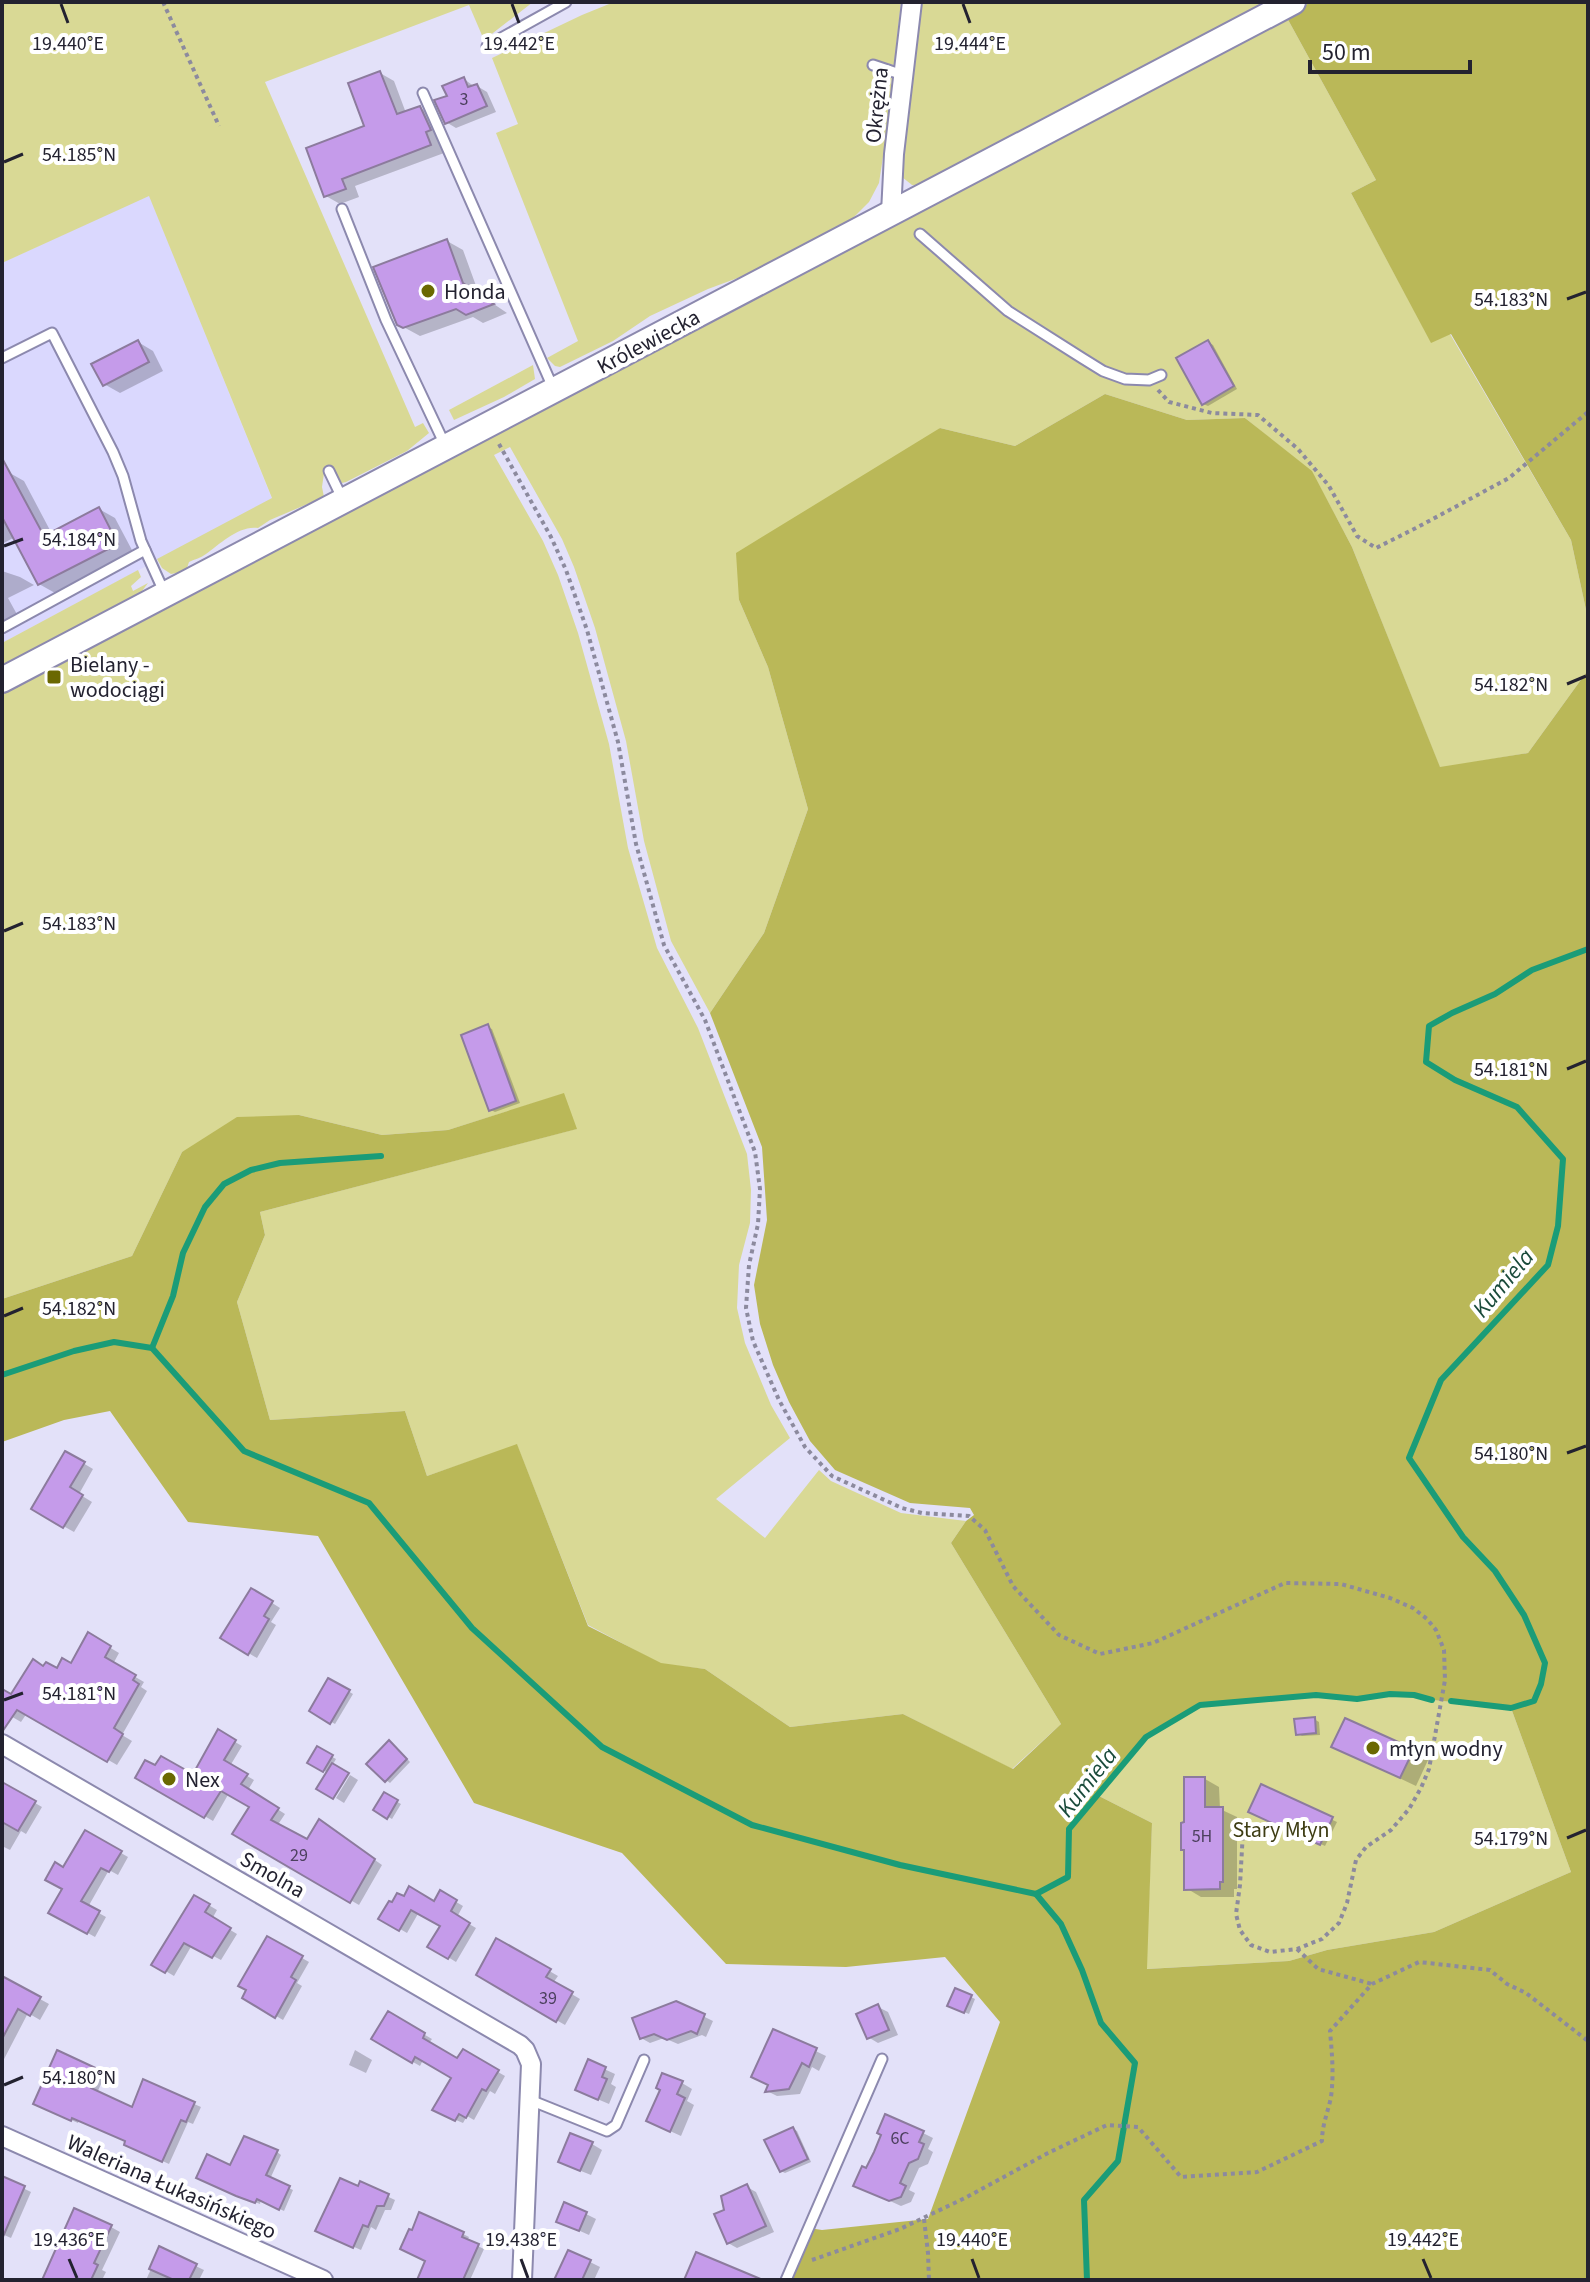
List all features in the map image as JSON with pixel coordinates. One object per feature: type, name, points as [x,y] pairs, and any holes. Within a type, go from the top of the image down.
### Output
[{"type":"main road","name":"Królewiecka","points":[[2,680],[1293,2]]},
{"type":"street","name":"Okrężna","points":[[891,213],[894,154],[912,2]]},
{"type":"street","name":"Smolna","points":[[2,1744],[520,2045],[531,2064],[529,2100]]},
{"type":"street","points":[[522,2280],[529,2100]]},
{"type":"street","name":"Waleriana Łukasińskiego","points":[[2,2136],[323,2280]]},
{"type":"lane","points":[[487,46],[566,2]]},
{"type":"lane","points":[[873,65],[903,75]]},
{"type":"lane","points":[[423,93],[554,390]]},
{"type":"lane","points":[[342,209],[386,320],[446,447]]},
{"type":"lane","points":[[920,234],[1008,311],[1103,371],[1125,379],[1149,380],[1161,375]]},
{"type":"lane","points":[[2,358],[52,333],[113,452],[145,550],[165,594]]},
{"type":"lane","points":[[329,471],[343,501]]},
{"type":"lane","points":[[2,628],[145,550]]},
{"type":"lane","points":[[788,2276],[882,2059]]},
{"type":"lane","points":[[529,2100],[607,2131],[616,2125],[644,2060]]},
{"type":"path","points":[[163,2],[219,126]]},
{"type":"path","points":[[1149,380],[1169,402],[1212,413],[1258,415],[1298,449],[1329,486],[1357,536],[1376,548],[1509,478],[1588,412]]},
{"type":"path","points":[[488,425],[551,537],[566,570],[587,630],[618,742],[636,844],[664,945],[705,1020],[755,1152],[760,1189],[758,1224],[749,1265],[746,1308],[753,1341],[779,1400],[805,1447],[832,1476],[902,1508],[922,1513],[969,1516],[985,1530],[1013,1586],[1059,1635],[1100,1654],[1153,1643],[1285,1583],[1341,1584],[1390,1598],[1413,1608],[1436,1630],[1444,1650],[1445,1680],[1429,1769],[1409,1809],[1391,1830],[1366,1847],[1356,1860],[1347,1903],[1339,1923],[1322,1939],[1297,1949],[1270,1952],[1251,1945],[1240,1930],[1236,1914],[1243,1831]]},
{"type":"path","points":[[1297,1949],[1318,1969],[1372,1984]]},
{"type":"path","points":[[788,2276],[819,2257],[924,2218],[1107,2125],[1138,2127],[1181,2177],[1257,2172],[1322,2141],[1322,2125],[1334,2073],[1330,2031],[1372,1984],[1419,1962],[1490,1970],[1507,1984],[1526,1993],[1588,2041]]},
{"type":"path","points":[[924,2218],[929,2280]]},
{"type":"shaded area","points":[[1311,2],[1588,2],[1588,619],[1571,540],[1451,334],[1431,343],[1351,193],[1376,180],[1286,16]]},
{"type":"shaded area","points":[[149,195],[272,499],[2,643],[2,263]]},
{"type":"shaded area","points":[[1105,394],[1187,420],[1245,418],[1312,471],[1352,547],[1440,767],[1528,753],[1588,670],[1588,2280],[786,2280],[809,2228],[822,2230],[928,2219],[1000,2022],[945,1957],[846,1967],[726,1964],[622,1853],[474,1803],[318,1536],[188,1522],[110,1411],[64,1420],[2,1442],[2,1299],[132,1256],[182,1152],[237,1117],[299,1115],[382,1135],[448,1130],[564,1093],[577,1129],[260,1212],[265,1235],[237,1302],[270,1420],[405,1411],[427,1476],[517,1444],[588,1626],[661,1663],[705,1669],[790,1727],[903,1714],[1013,1769],[1061,1724],[951,1543],[974,1515],[970,1508],[910,1503],[835,1470],[810,1441],[789,1402],[760,1324],[754,1285],[767,1220],[762,1147],[710,1013],[764,933],[808,809],[768,667],[739,600],[736,553],[940,428],[1015,446]],"holes":[[[1390,1694],[1414,1695],[1432,1700],[1511,1708],[1571,1872],[1434,1932],[1327,1950],[1289,1961],[1147,1969],[1152,1823],[1097,1795],[1146,1737],[1200,1705],[1316,1695],[1357,1699]]]},
{"type":"green space","points":[[2,2],[533,2],[484,40],[469,5],[265,82],[415,427],[423,423],[429,433],[407,451],[346,482],[342,483],[332,470],[324,473],[324,497],[258,528],[237,532],[189,562],[186,571],[171,574],[162,568],[157,559],[272,498],[149,196],[2,263]]},
{"type":"green space","points":[[614,2],[901,2],[894,65],[873,61],[872,70],[892,77],[888,124],[879,183],[869,202],[850,221],[743,276],[650,316],[613,341],[560,367],[547,358],[578,341],[496,133],[518,124],[492,58]]},
{"type":"green space","points":[[921,2],[1270,2],[920,186],[912,185],[902,177],[902,166]]},
{"type":"green space","points":[[1286,16],[1376,180],[1351,193],[1431,342],[1450,334],[1571,540],[1588,619],[1588,670],[1528,753],[1440,768],[1352,547],[1312,472],[1245,418],[1187,420],[1105,394],[1015,446],[940,428],[739,600],[768,667],[808,809],[764,933],[710,1013],[671,941],[644,841],[626,741],[595,628],[574,567],[562,539],[510,447],[494,455],[543,541],[558,575],[609,744],[628,848],[657,948],[698,1028],[747,1154],[751,1190],[750,1223],[739,1265],[737,1308],[745,1343],[771,1405],[790,1438],[716,1499],[765,1538],[819,1470],[831,1481],[901,1513],[966,1521],[951,1543],[1061,1724],[1012,1769],[903,1714],[790,1727],[705,1669],[661,1664],[588,1625],[517,1445],[427,1476],[405,1411],[270,1420],[237,1302],[265,1235],[260,1212],[576,1129],[563,1094],[448,1130],[382,1135],[299,1115],[182,1152],[132,1256],[2,1299],[2,692]]},
{"type":"green space","points":[[533,365],[535,379],[454,420],[449,410]]},
{"type":"green space","points":[[138,570],[141,577],[131,586],[133,591],[148,583],[139,595],[2,669],[2,643]]},
{"type":"green space","name":"Stary Młyn","points":[[1390,1694],[1511,1708],[1571,1872],[1434,1932],[1327,1950],[1289,1961],[1146,1969],[1152,1823],[1097,1795],[1146,1737],[1200,1705],[1316,1695],[1357,1699]]},
{"type":"building","points":[[380,71],[397,114],[420,106],[431,130],[426,132],[431,145],[342,179],[346,189],[324,197],[306,148],[364,126],[348,83]]},
{"type":"building","points":[[464,77],[468,87],[477,84],[487,106],[445,124],[434,100],[447,96],[442,86]]},
{"type":"building","name":"Honda","points":[[447,239],[463,283],[494,304],[466,315],[456,309],[403,328],[397,325],[373,267]]},
{"type":"building","points":[[138,340],[149,362],[103,386],[91,364]]},
{"type":"building","points":[[1208,340],[1234,386],[1202,405],[1176,358]]},
{"type":"building","points":[[2,458],[44,536],[99,507],[118,544],[38,585],[2,517]]},
{"type":"building","points":[[488,1024],[516,1101],[489,1111],[461,1035]]},
{"type":"building","points":[[65,1451],[85,1462],[70,1487],[83,1495],[63,1528],[31,1509]]},
{"type":"building","points":[[251,1588],[273,1601],[264,1616],[269,1619],[248,1655],[220,1638]]},
{"type":"building","points":[[88,1632],[111,1646],[105,1657],[136,1675],[133,1680],[139,1684],[114,1728],[123,1734],[107,1762],[17,1710],[2,1732],[2,1689],[11,1694],[33,1659],[43,1666],[46,1662],[57,1668],[62,1658],[71,1663]]},
{"type":"building","points":[[328,1678],[350,1690],[330,1724],[309,1711]]},
{"type":"building","points":[[1315,1717],[1316,1733],[1296,1735],[1294,1719]]},
{"type":"building","name":"młyn wodny","points":[[1345,1718],[1414,1749],[1400,1778],[1331,1747]]},
{"type":"building","points":[[218,1729],[236,1740],[224,1760],[248,1774],[241,1784],[279,1808],[271,1820],[307,1839],[319,1819],[375,1859],[350,1903],[232,1834],[249,1807],[221,1791],[204,1818],[135,1778],[145,1760],[155,1765],[161,1756],[193,1774]]},
{"type":"building","points":[[389,1740],[407,1759],[385,1782],[366,1764]]},
{"type":"building","points":[[317,1746],[333,1755],[323,1772],[307,1763]]},
{"type":"building","points":[[332,1763],[349,1773],[333,1799],[316,1789]]},
{"type":"building","points":[[1184,1777],[1205,1777],[1205,1807],[1223,1807],[1223,1882],[1220,1882],[1220,1889],[1184,1890],[1181,1823],[1184,1822]]},
{"type":"building","points":[[2,1782],[36,1801],[18,1831],[2,1822]]},
{"type":"building","points":[[1261,1784],[1333,1817],[1320,1845],[1248,1812]]},
{"type":"building","points":[[384,1792],[398,1800],[387,1819],[373,1810]]},
{"type":"building","points":[[85,1830],[122,1851],[109,1872],[101,1868],[81,1901],[100,1911],[87,1934],[48,1913],[62,1889],[45,1880],[55,1862],[63,1867]]},
{"type":"building","points":[[409,1886],[434,1901],[440,1890],[457,1900],[451,1911],[470,1923],[448,1959],[427,1947],[440,1926],[411,1910],[399,1931],[378,1919],[389,1901],[392,1902],[397,1893],[404,1896]]},
{"type":"building","points":[[194,1895],[210,1904],[205,1912],[231,1928],[212,1958],[184,1943],[165,1973],[151,1965]]},
{"type":"building","points":[[267,1936],[303,1956],[291,1977],[296,1980],[275,2018],[242,1998],[246,1990],[238,1986]]},
{"type":"building","points":[[496,1938],[551,1969],[546,1977],[573,1992],[556,2022],[476,1975]]},
{"type":"building","points":[[2,1976],[41,1997],[30,2016],[18,2009],[2,2039]]},
{"type":"building","points":[[955,1988],[972,1995],[964,2013],[947,2006]]},
{"type":"building","points":[[676,2001],[705,2014],[697,2034],[691,2031],[667,2040],[654,2034],[640,2039],[632,2018]]},
{"type":"building","points":[[878,2004],[889,2030],[867,2039],[856,2014]]},
{"type":"building","points":[[388,2011],[425,2033],[423,2038],[457,2058],[463,2049],[499,2070],[486,2091],[482,2089],[466,2118],[459,2114],[455,2121],[432,2110],[451,2078],[415,2057],[412,2063],[371,2039]]},
{"type":"building","points":[[773,2029],[817,2048],[809,2067],[802,2063],[789,2089],[765,2092],[768,2085],[751,2077]]},
{"type":"building","points":[[57,2050],[100,2070],[91,2088],[132,2107],[143,2079],[195,2102],[186,2122],[181,2120],[162,2162],[124,2145],[125,2141],[33,2104]]},
{"type":"building","points":[[588,2059],[606,2067],[602,2077],[607,2079],[598,2100],[575,2090]]},
{"type":"building","points":[[662,2073],[683,2081],[677,2094],[685,2098],[670,2132],[646,2121],[660,2090],[656,2088]]},
{"type":"building","points":[[885,2114],[924,2131],[919,2142],[924,2144],[918,2159],[909,2163],[900,2183],[906,2186],[901,2197],[889,2201],[853,2186],[862,2166],[866,2168],[874,2152],[881,2135],[877,2133]]},
{"type":"building","points":[[793,2127],[808,2159],[780,2172],[764,2140]]},
{"type":"building","points":[[570,2133],[593,2142],[580,2171],[558,2162]]},
{"type":"building","points":[[244,2136],[278,2150],[266,2175],[290,2186],[279,2210],[257,2199],[255,2203],[236,2196],[196,2178],[207,2154],[230,2165]]},
{"type":"building","points":[[2,2176],[25,2186],[2,2239]]},
{"type":"building","points":[[340,2178],[358,2186],[360,2181],[389,2194],[384,2206],[377,2206],[368,2227],[363,2225],[353,2248],[315,2231]]},
{"type":"building","points":[[747,2184],[766,2226],[727,2244],[714,2214],[724,2210],[721,2196]]},
{"type":"building","points":[[564,2202],[587,2212],[579,2231],[556,2222]]},
{"type":"building","points":[[74,2208],[112,2225],[94,2263],[98,2265],[91,2280],[42,2280]]},
{"type":"building","points":[[419,2212],[464,2232],[462,2237],[479,2244],[463,2280],[417,2280],[425,2261],[400,2249]]},
{"type":"building","points":[[159,2246],[197,2264],[189,2280],[174,2280],[149,2269]]},
{"type":"building","points":[[568,2250],[591,2260],[582,2280],[554,2280]]},
{"type":"building","points":[[696,2252],[763,2280],[684,2280]]},
{"type":"waterway","name":"Kumiela","points":[[1451,1701],[1511,1708],[1534,1701],[1545,1663],[1524,1615],[1495,1571],[1463,1537],[1409,1458],[1441,1380],[1548,1265],[1558,1226],[1563,1159],[1517,1107],[1455,1080],[1426,1062],[1429,1026],[1495,994],[1532,970],[1588,949]]},
{"type":"waterway","points":[[152,1348],[173,1296],[183,1253],[205,1207],[224,1184],[251,1170],[280,1163],[381,1156]]},
{"type":"waterway","points":[[2,1375],[74,1351],[114,1342],[152,1348],[244,1451],[369,1503],[472,1628],[602,1747],[752,1825],[900,1865],[1036,1894]]},
{"type":"waterway","name":"Kumiela","points":[[1036,1894],[1068,1877],[1069,1829],[1146,1737],[1200,1705],[1316,1695],[1357,1699],[1390,1694],[1414,1695],[1432,1700]]},
{"type":"waterway","name":"Kumiela","points":[[1036,1894],[1061,1924],[1101,2023],[1135,2063],[1118,2161],[1084,2200],[1087,2280]]},
{"type":"place","name":"Honda","points":[[428,291]]},
{"type":"place","name":"Bielany - wodociągi","points":[[54,677]]},
{"type":"place","name":"młyn wodny","points":[[1373,1748]]},
{"type":"place","name":"Nex","points":[[169,1779]]}]
